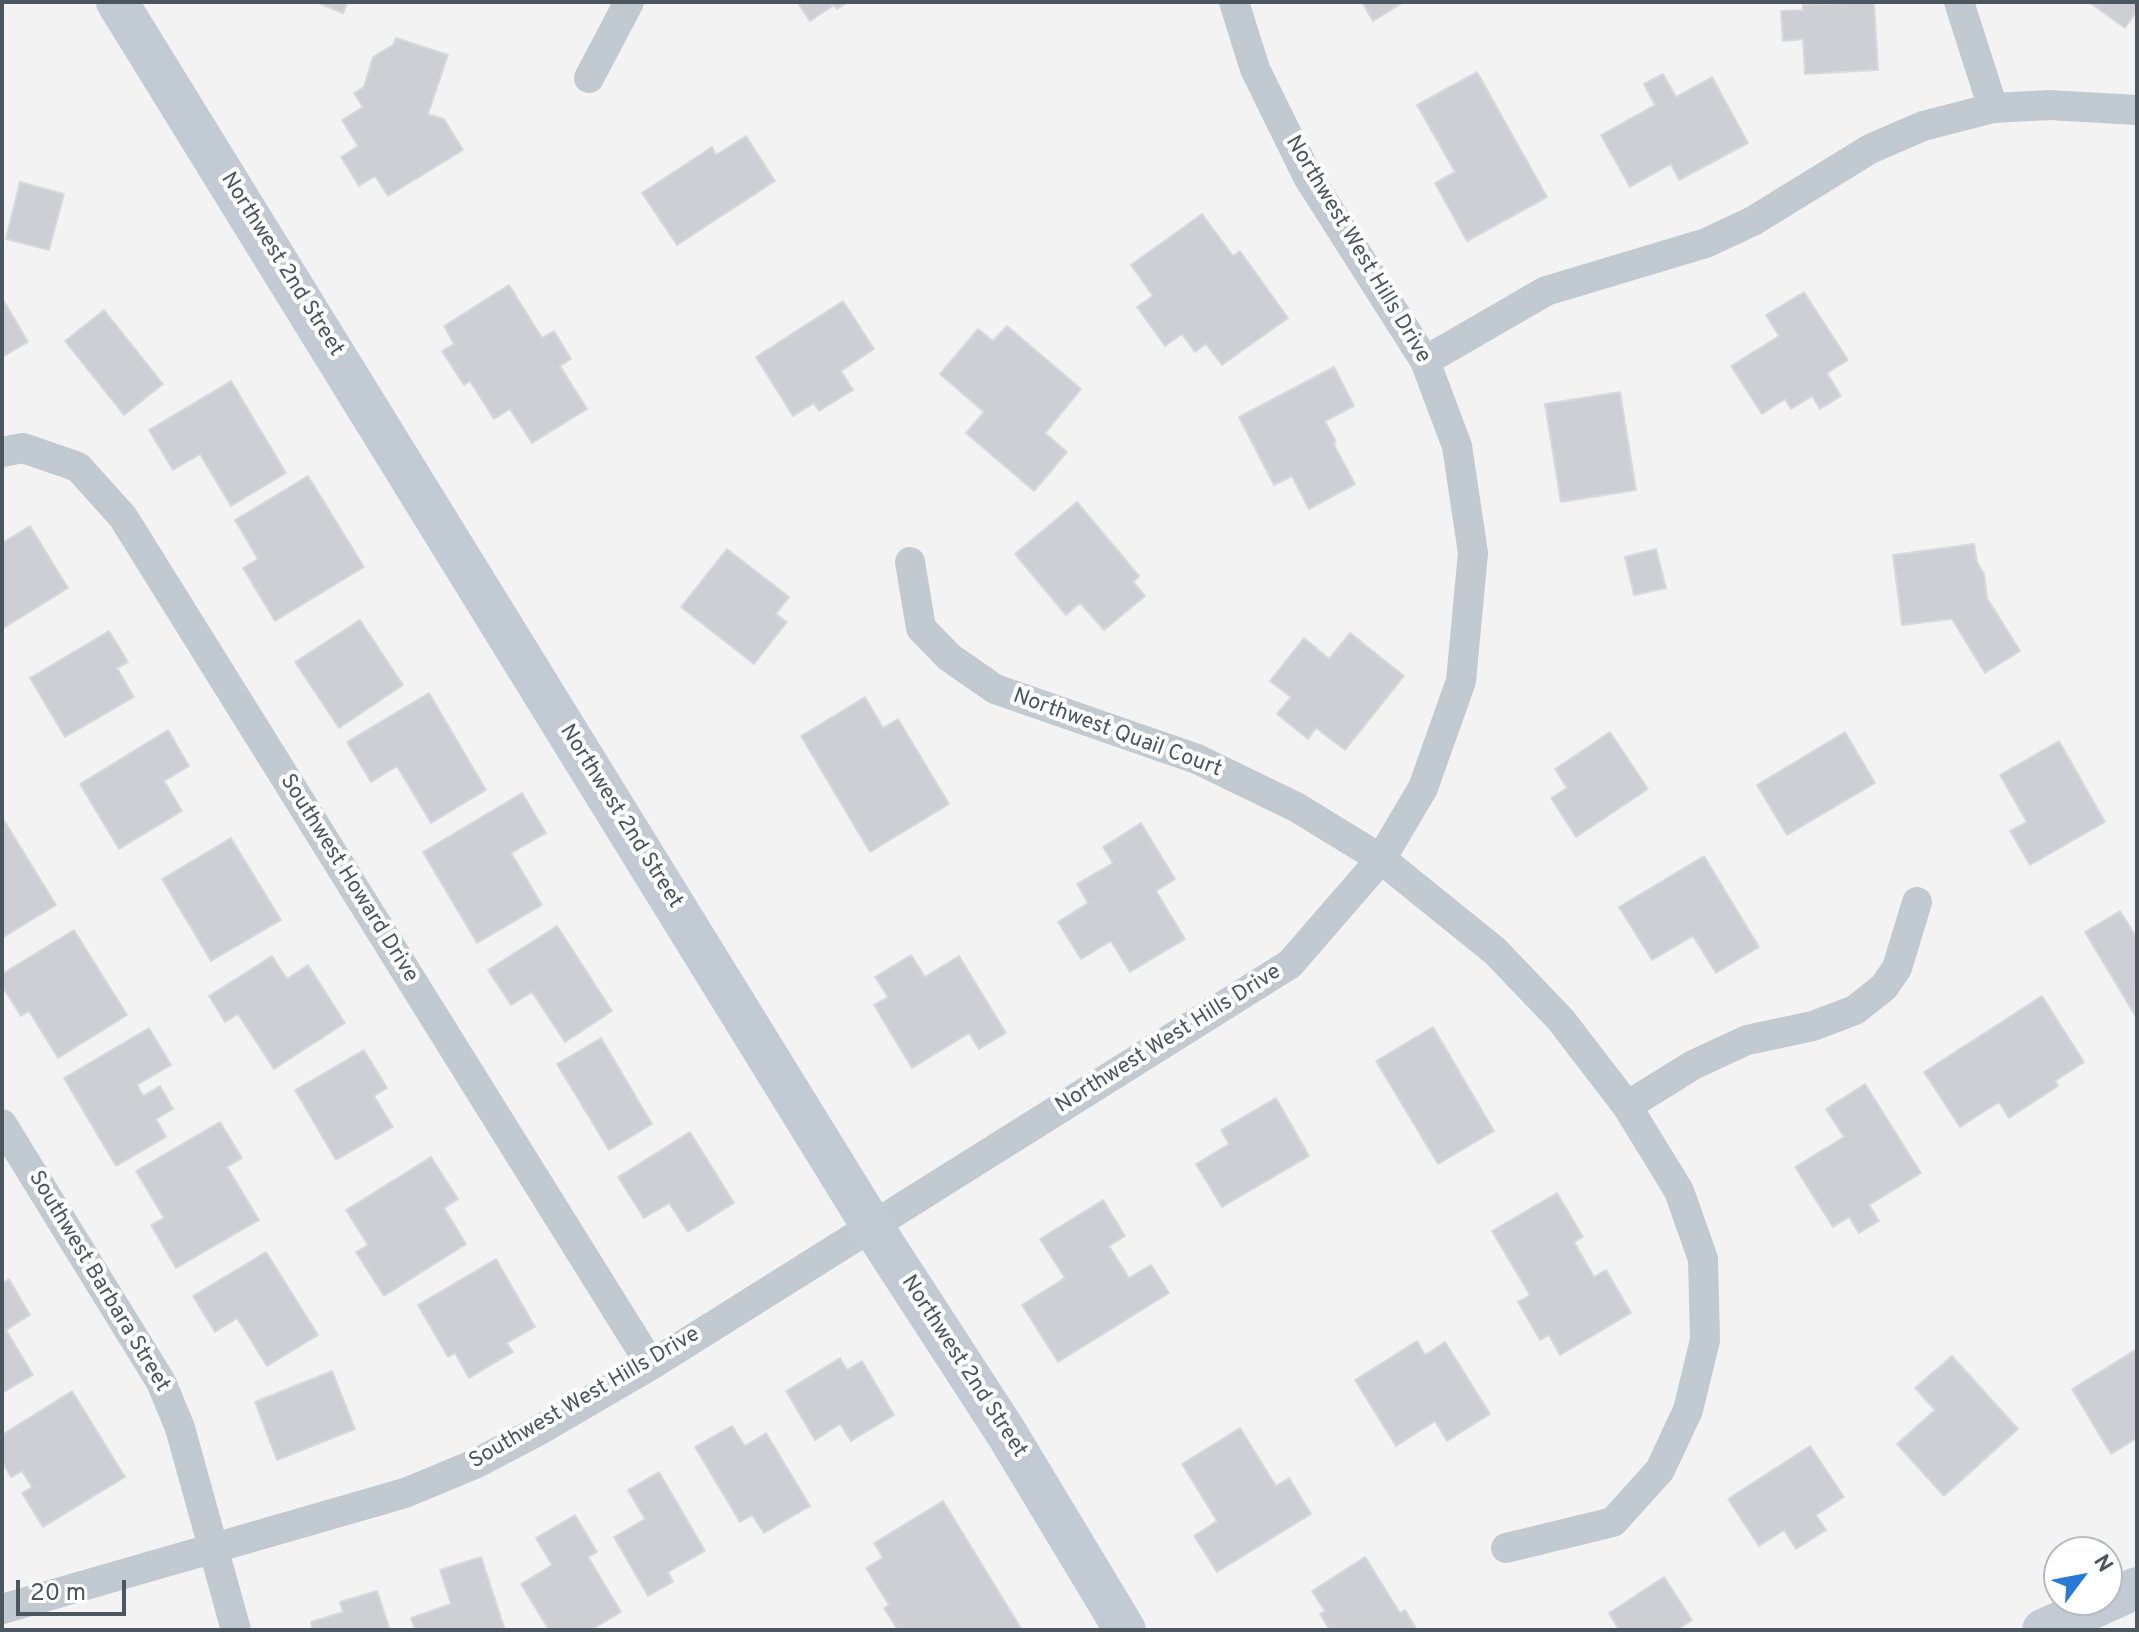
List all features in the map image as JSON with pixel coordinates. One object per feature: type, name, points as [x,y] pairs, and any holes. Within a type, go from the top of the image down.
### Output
[{"type":"street","name":"Northwest 2nd Street","points":[[117,2],[872,1226],[1007,1434],[1125,1630]]},
{"type":"street","points":[[589,78],[629,2]]},
{"type":"street","name":"Northwest West Hills Drive","points":[[872,1226],[1290,964],[1381,859],[1423,788],[1461,681],[1473,553],[1457,446],[1425,361],[1308,177],[1255,69],[1234,2]]},
{"type":"street","points":[[1959,2],[1993,108]]},
{"type":"street","points":[[1425,361],[1546,291],[1706,243],[1753,221],[1870,149],[1923,126],[1993,108],[2049,105],[2137,110]]},
{"type":"street","name":"Southwest Howard Drive","points":[[2,452],[23,448],[78,467],[123,517],[651,1365]]},
{"type":"street","name":"Northwest Quail Court","points":[[910,562],[921,628],[949,657],[995,689],[1197,759],[1296,807],[1381,859],[1495,951],[1561,1020],[1627,1106],[1679,1191],[1703,1259],[1705,1340],[1688,1410],[1660,1470],[1613,1522],[1506,1548]]},
{"type":"street","points":[[1627,1106],[1693,1065],[1747,1040],[1813,1026],[1855,1010],[1884,987],[1897,968],[1917,902]]},
{"type":"street","name":"Southwest Barbara Street","points":[[2,1124],[161,1382],[180,1428],[236,1630]]},
{"type":"street","name":"Southwest West Hills Drive","points":[[2,1609],[405,1493],[475,1464],[651,1365],[872,1226]]},
{"type":"street","points":[[2043,1630],[2135,1593]]},
{"type":"street","points":[[2101,1630],[2135,1593]]},
{"type":"building","points":[[316,2],[348,2],[343,13]]},
{"type":"building","points":[[797,2],[848,2],[837,9],[834,5],[810,21]]},
{"type":"building","points":[[1362,2],[1404,2],[1373,21]]},
{"type":"building","points":[[1874,2],[1878,70],[1805,74],[1803,39],[1783,41],[1781,11],[1803,10],[1803,5]]},
{"type":"building","points":[[2089,2],[2137,2],[2137,11],[2125,28]]},
{"type":"building","points":[[396,38],[448,55],[428,114],[444,119],[463,150],[388,196],[375,176],[359,186],[341,157],[358,146],[342,120],[363,107],[354,93],[364,87],[373,57],[393,45]]},
{"type":"building","points":[[1477,72],[1547,197],[1467,241],[1435,183],[1455,172],[1417,105]]},
{"type":"building","points":[[1663,74],[1676,97],[1712,77],[1748,143],[1679,180],[1671,164],[1630,187],[1601,135],[1655,105],[1644,84]]},
{"type":"building","points":[[746,136],[775,181],[677,245],[642,193],[712,147],[716,155]]},
{"type":"building","points":[[20,182],[64,194],[49,250],[6,239]]},
{"type":"building","points":[[1202,214],[1233,256],[1240,251],[1288,318],[1222,365],[1206,344],[1195,352],[1182,334],[1165,346],[1137,307],[1153,296],[1131,265]]},
{"type":"building","points":[[509,285],[542,338],[554,331],[571,359],[560,366],[587,409],[532,443],[510,409],[494,419],[470,381],[464,385],[442,351],[454,344],[444,326]]},
{"type":"building","points":[[1804,292],[1848,360],[1827,373],[1841,396],[1820,409],[1812,396],[1791,409],[1785,399],[1762,414],[1731,366],[1779,336],[1766,315]]},
{"type":"building","points":[[2,298],[28,342],[2,357]]},
{"type":"building","points":[[843,301],[874,349],[841,371],[853,390],[819,411],[814,403],[793,416],[756,357]]},
{"type":"building","points":[[104,310],[163,384],[124,415],[65,341]]},
{"type":"building","points":[[1007,326],[1081,389],[1045,433],[1067,452],[1034,491],[966,433],[984,412],[940,374],[978,329],[993,341]]},
{"type":"building","points":[[1334,367],[1354,406],[1325,421],[1355,484],[1309,509],[1292,476],[1274,485],[1239,417]]},
{"type":"building","points":[[231,381],[286,473],[231,506],[200,454],[173,470],[149,430]]},
{"type":"building","points":[[1620,392],[1636,490],[1561,502],[1545,404]]},
{"type":"building","points":[[308,476],[364,567],[275,621],[243,568],[258,559],[235,520]]},
{"type":"building","points":[[1077,502],[1139,576],[1133,582],[1145,596],[1104,630],[1080,603],[1066,615],[1015,554]]},
{"type":"building","points":[[30,526],[68,588],[2,629],[2,543]]},
{"type":"building","points":[[1974,544],[1977,562],[1984,574],[1987,598],[2020,651],[1985,673],[1952,619],[1902,625],[1893,555]]},
{"type":"building","points":[[727,549],[789,597],[776,614],[787,622],[754,664],[681,607]]},
{"type":"building","points":[[1656,549],[1666,588],[1634,595],[1625,557]]},
{"type":"building","points":[[360,620],[403,685],[339,728],[295,662]]},
{"type":"building","points":[[109,631],[128,662],[117,668],[134,697],[65,737],[30,678]]},
{"type":"building","points":[[1350,633],[1404,676],[1345,750],[1316,728],[1308,739],[1277,714],[1291,697],[1270,681],[1304,638],[1329,659]]},
{"type":"building","points":[[429,693],[486,790],[431,823],[397,766],[371,782],[347,742]]},
{"type":"building","points":[[865,697],[883,728],[898,719],[949,804],[870,852],[801,736]]},
{"type":"building","points":[[168,730],[189,766],[164,781],[182,811],[119,849],[80,784]]},
{"type":"building","points":[[1610,732],[1648,789],[1576,837],[1551,798],[1567,788],[1555,769]]},
{"type":"building","points":[[1845,732],[1875,783],[1787,835],[1757,785]]},
{"type":"building","points":[[2059,741],[2105,822],[2030,865],[2010,831],[2027,822],[2000,775]]},
{"type":"building","points":[[522,793],[546,833],[511,853],[542,905],[477,943],[423,852]]},
{"type":"building","points":[[2,817],[56,905],[2,938]]},
{"type":"building","points":[[1141,823],[1175,879],[1156,891],[1185,939],[1130,972],[1111,941],[1081,959],[1058,922],[1088,903],[1077,884],[1113,863],[1103,847]]},
{"type":"building","points":[[231,838],[281,920],[211,961],[162,879]]},
{"type":"building","points":[[1704,856],[1759,947],[1716,973],[1693,936],[1652,960],[1619,907]]},
{"type":"building","points":[[2120,911],[2137,938],[2135,1015],[2085,932]]},
{"type":"building","points":[[557,926],[612,1011],[565,1042],[532,992],[511,1005],[488,970]]},
{"type":"building","points":[[74,930],[127,1015],[58,1058],[29,1011],[21,1016],[2,986],[2,974]]},
{"type":"building","points":[[911,955],[925,977],[959,956],[1006,1033],[979,1049],[969,1033],[912,1068],[874,1005],[888,997],[875,977]]},
{"type":"building","points":[[272,956],[287,979],[308,965],[345,1023],[274,1069],[238,1014],[225,1022],[209,996]]},
{"type":"building","points":[[2042,996],[2084,1062],[2055,1081],[2058,1086],[2009,1118],[1999,1102],[1960,1127],[1924,1072]]},
{"type":"building","points":[[1433,1027],[1494,1131],[1438,1164],[1376,1061]]},
{"type":"building","points":[[149,1028],[171,1065],[137,1085],[143,1096],[160,1086],[173,1109],[156,1119],[166,1137],[116,1166],[64,1078]]},
{"type":"building","points":[[601,1038],[652,1124],[609,1150],[557,1064]]},
{"type":"building","points":[[364,1050],[387,1088],[374,1096],[393,1127],[336,1160],[295,1090]]},
{"type":"building","points":[[1865,1084],[1921,1173],[1869,1205],[1879,1221],[1859,1233],[1849,1217],[1833,1227],[1795,1167],[1844,1137],[1826,1109]]},
{"type":"building","points":[[1276,1098],[1309,1156],[1222,1207],[1196,1164],[1229,1144],[1221,1130]]},
{"type":"building","points":[[220,1122],[242,1158],[227,1167],[259,1220],[176,1268],[151,1225],[164,1218],[136,1171]]},
{"type":"building","points":[[690,1132],[734,1203],[688,1232],[669,1203],[644,1218],[618,1177]]},
{"type":"building","points":[[431,1157],[458,1199],[444,1208],[466,1244],[384,1296],[356,1252],[368,1245],[346,1210]]},
{"type":"building","points":[[1557,1193],[1583,1237],[1574,1242],[1594,1277],[1606,1270],[1631,1313],[1560,1355],[1549,1335],[1540,1340],[1518,1302],[1530,1295],[1492,1231]]},
{"type":"building","points":[[1103,1200],[1125,1236],[1109,1246],[1129,1278],[1151,1265],[1169,1293],[1058,1362],[1022,1305],[1065,1278],[1040,1239]]},
{"type":"building","points":[[266,1252],[318,1335],[267,1366],[237,1318],[215,1332],[193,1296]]},
{"type":"building","points":[[496,1259],[535,1327],[507,1343],[513,1352],[469,1378],[455,1353],[448,1357],[418,1305]]},
{"type":"building","points":[[9,1279],[30,1315],[6,1330],[33,1375],[2,1393],[2,1284]]},
{"type":"building","points":[[1417,1341],[1425,1355],[1445,1342],[1490,1414],[1447,1441],[1435,1421],[1396,1446],[1355,1380]]},
{"type":"building","points":[[2137,1349],[2137,1438],[2111,1454],[2072,1389]]},
{"type":"building","points":[[1952,1356],[2018,1429],[1944,1496],[1897,1444],[1935,1410],[1915,1388]]},
{"type":"building","points":[[840,1358],[847,1370],[862,1361],[894,1415],[851,1441],[840,1424],[815,1440],[786,1391]]},
{"type":"building","points":[[332,1371],[355,1429],[277,1460],[255,1402]]},
{"type":"building","points":[[72,1391],[125,1477],[43,1527],[22,1493],[32,1487],[22,1471],[11,1477],[2,1462],[2,1435]]},
{"type":"building","points":[[732,1426],[745,1446],[766,1433],[810,1506],[764,1533],[752,1515],[740,1522],[695,1447]]},
{"type":"building","points":[[1240,1428],[1276,1486],[1289,1478],[1311,1514],[1217,1572],[1194,1536],[1217,1521],[1182,1464]]},
{"type":"building","points":[[1810,1446],[1844,1497],[1816,1515],[1826,1530],[1796,1549],[1784,1530],[1759,1546],[1728,1499]]},
{"type":"building","points":[[659,1472],[705,1551],[668,1572],[673,1582],[648,1596],[614,1537],[645,1519],[628,1490]]},
{"type":"building","points":[[943,1501],[1022,1630],[898,1630],[884,1608],[889,1605],[866,1568],[883,1558],[874,1543]]},
{"type":"building","points":[[575,1515],[597,1552],[588,1557],[621,1612],[591,1630],[549,1630],[521,1584],[552,1565],[536,1538]]},
{"type":"building","points":[[481,1557],[505,1630],[415,1630],[411,1618],[451,1604],[440,1570]]},
{"type":"building","points":[[1365,1557],[1400,1613],[1405,1610],[1417,1630],[1330,1630],[1320,1614],[1325,1611],[1312,1591]]},
{"type":"building","points":[[1664,1577],[1692,1620],[1677,1630],[1619,1630],[1609,1613]]},
{"type":"building","points":[[377,1591],[390,1630],[313,1630],[311,1622],[343,1612],[340,1602]]}]
